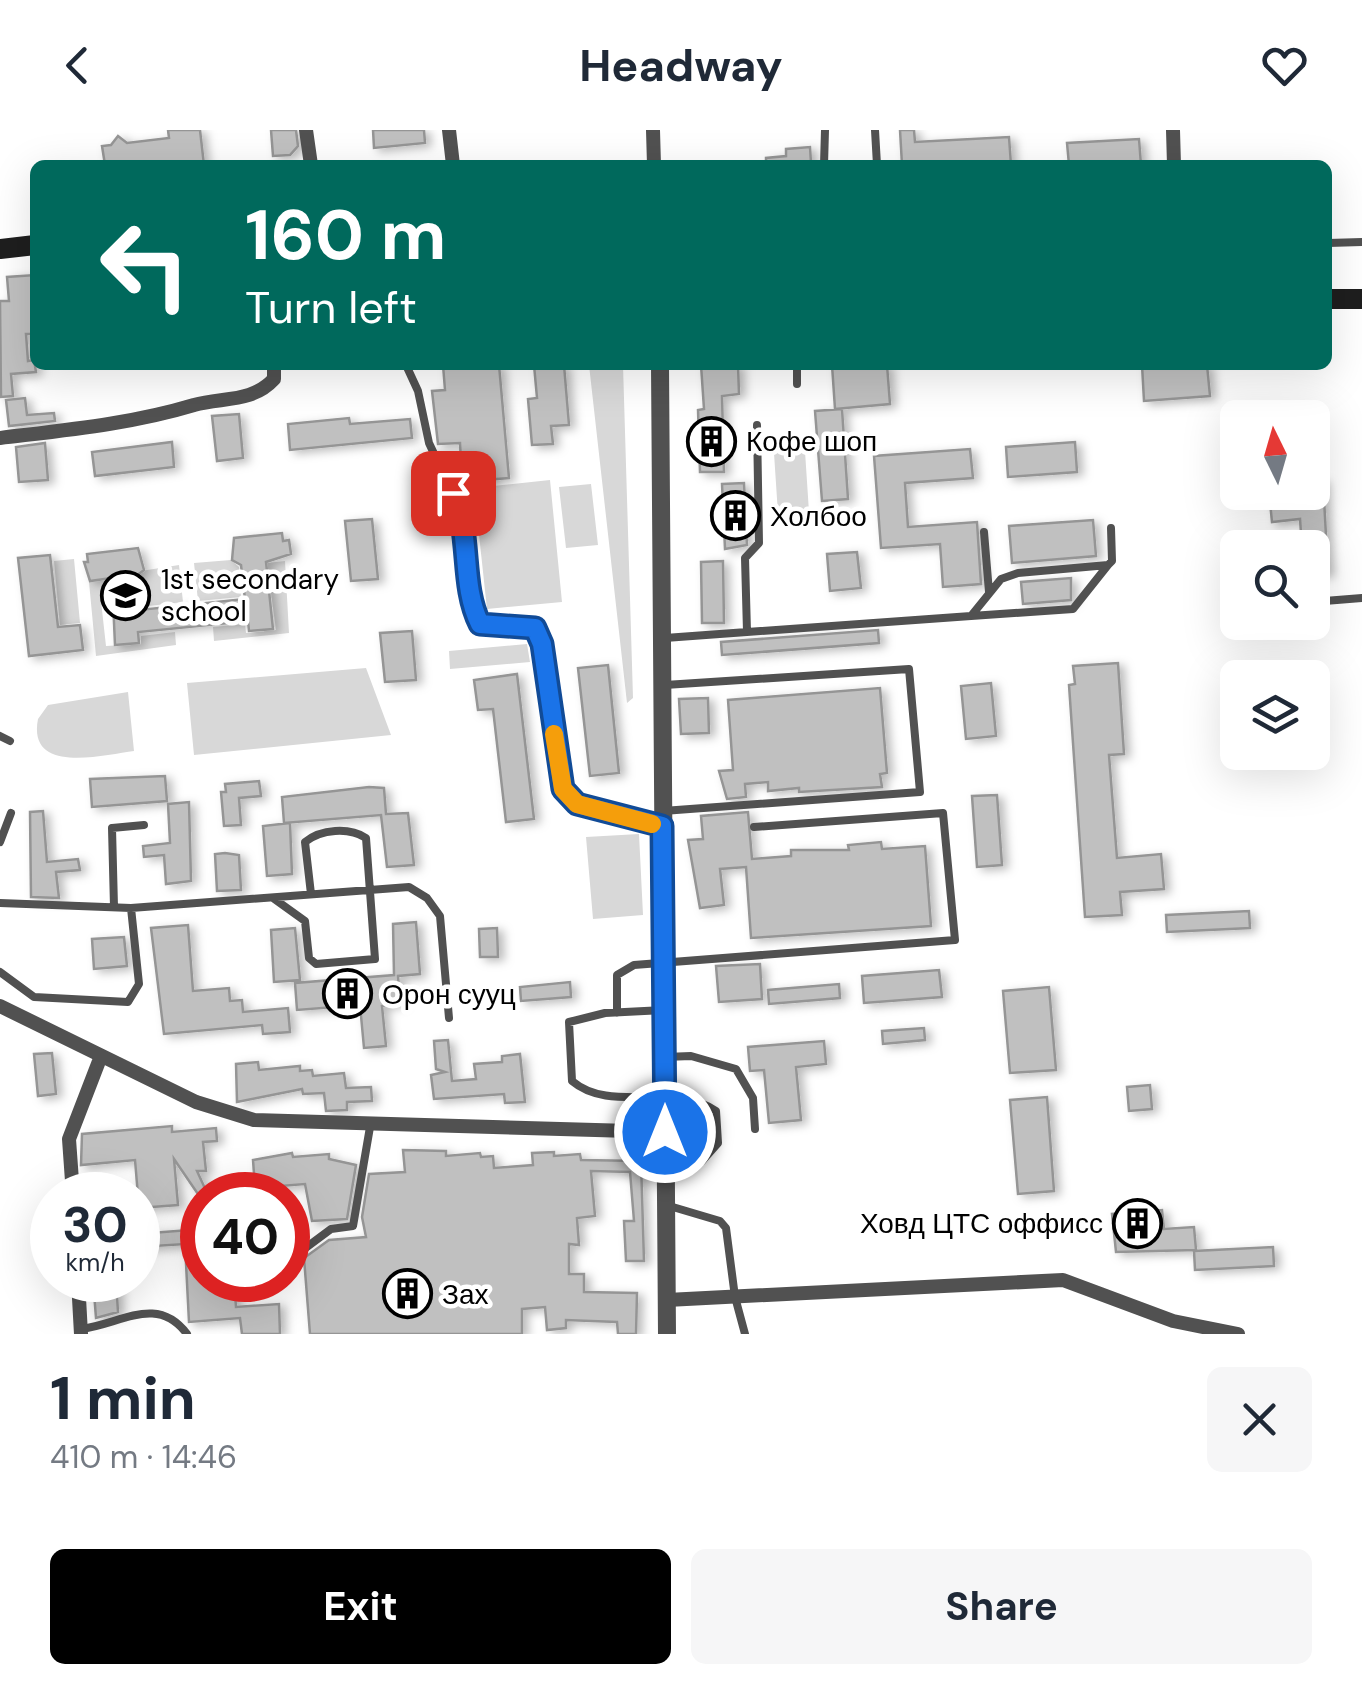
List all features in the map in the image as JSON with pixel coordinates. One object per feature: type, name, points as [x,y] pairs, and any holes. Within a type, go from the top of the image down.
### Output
[{"type":"main road","points":[[0,249],[30,245]]},
{"type":"main road","points":[[1332,299],[1362,298]]},
{"type":"street","points":[[306,130],[310,160]]},
{"type":"street","points":[[449,130],[452,160]]},
{"type":"street","points":[[653,130],[654,160]]},
{"type":"street","points":[[1173,130],[1174,160]]},
{"type":"street","points":[[0,438],[164,417],[196,404],[248,397],[262,392],[274,379],[274,370]]},
{"type":"street","points":[[660,370],[667,1334]]},
{"type":"street","points":[[0,1006],[228,1114],[274,1122],[370,1127],[665,1132]]},
{"type":"street","points":[[71,1172],[69,1138],[102,1056]]},
{"type":"street","points":[[666,1300],[1063,1280],[1173,1321],[1238,1334]]},
{"type":"street","points":[[79,1302],[81,1332]]},
{"type":"lane","points":[[824,160],[825,130]]},
{"type":"lane","points":[[876,130],[878,160]]},
{"type":"lane","points":[[1332,244],[1362,242]]},
{"type":"lane","points":[[408,370],[418,391],[430,443],[464,518],[476,616],[480,624],[535,628],[542,644],[563,789],[577,804],[662,819],[920,792],[909,669],[661,686]]},
{"type":"lane","points":[[797,370],[797,384]]},
{"type":"lane","points":[[747,632],[746,558],[759,544],[757,425]]},
{"type":"lane","points":[[660,638],[1073,609],[1112,561],[1111,528]]},
{"type":"lane","points":[[984,532],[989,592]]},
{"type":"lane","points":[[971,616],[1001,579],[1018,573],[1108,566]]},
{"type":"lane","points":[[1330,601],[1362,598]]},
{"type":"lane","points":[[0,736],[10,741]]},
{"type":"lane","points":[[0,842],[11,813]]},
{"type":"lane","points":[[616,1012],[617,975],[623,968],[665,960],[955,940],[943,813],[754,828]]},
{"type":"lane","points":[[114,907],[112,828],[144,824]]},
{"type":"lane","points":[[273,898],[306,921],[309,958],[316,964],[375,960],[366,838],[354,831],[315,833],[305,842],[311,894]]},
{"type":"lane","points":[[0,903],[131,908],[409,887],[427,898],[440,916],[449,1018]]},
{"type":"lane","points":[[0,972],[34,997],[116,1004],[136,995],[139,984],[131,908]]},
{"type":"lane","points":[[28,1020],[34,997]]},
{"type":"lane","points":[[664,1010],[616,1012],[570,1022],[572,1082],[588,1094],[691,1098],[716,1112],[718,1143],[702,1161],[666,1170]]},
{"type":"lane","points":[[665,1057],[692,1056],[736,1069],[753,1098],[755,1128]]},
{"type":"lane","points":[[310,1245],[331,1229],[353,1226],[370,1127]]},
{"type":"lane","points":[[666,1205],[720,1221],[726,1228],[735,1297],[745,1334]]},
{"type":"lane","points":[[81,1332],[150,1310],[175,1318],[187,1334]]},
{"type":"shaded area","points":[[590,370],[623,370],[633,698],[627,703]]},
{"type":"shaded area","points":[[804,436],[809,512],[778,514],[773,438]]},
{"type":"shaded area","points":[[550,480],[562,602],[487,609],[474,488]]},
{"type":"shaded area","points":[[591,484],[598,545],[566,548],[559,487]]},
{"type":"shaded area","points":[[74,559],[80,623],[60,625],[54,561]]},
{"type":"shaded area","points":[[231,560],[239,567],[241,597],[198,601],[194,563]]},
{"type":"shaded area","points":[[285,561],[289,633],[214,641],[213,627],[245,624],[246,633],[276,630],[267,563]]},
{"type":"shaded area","points":[[179,565],[183,602],[140,607],[137,577],[141,571]]},
{"type":"shaded area","points":[[109,580],[111,600],[101,601],[106,646],[141,644],[141,636],[175,632],[176,645],[96,656],[89,582]]},
{"type":"shaded area","points":[[527,644],[530,662],[450,669],[449,651]]},
{"type":"shaded area","points":[[366,668],[391,735],[194,755],[187,683]]},
{"type":"shaded area","points":[[128,692],[134,751],[70,758],[44,748],[38,737],[38,719],[48,705]]},
{"type":"shaded area","points":[[639,834],[643,915],[593,919],[586,837]]},
{"type":"building","points":[[168,130],[200,130],[203,160],[104,160],[102,146],[111,145],[118,136],[127,143],[169,138]]},
{"type":"building","points":[[271,130],[296,130],[298,146],[290,155],[273,156]]},
{"type":"building","points":[[373,130],[424,130],[425,143],[374,148]]},
{"type":"building","points":[[900,130],[914,130],[915,142],[1009,137],[1011,160],[902,160]]},
{"type":"building","points":[[1139,139],[1141,160],[1069,160],[1067,143]]},
{"type":"building","points":[[810,147],[811,160],[766,160],[786,156],[786,149]]},
{"type":"building","points":[[30,275],[30,334],[26,334],[30,370],[36,372],[11,374],[13,396],[1,397],[0,301],[9,301],[7,277]]},
{"type":"building","points":[[443,370],[499,370],[509,478],[472,481],[470,461],[461,462],[460,443],[438,444],[432,391],[445,390]]},
{"type":"building","points":[[534,370],[564,370],[569,425],[551,426],[553,444],[532,445],[528,399],[537,398]]},
{"type":"building","points":[[701,370],[738,370],[739,394],[722,396],[724,472],[700,472],[698,410],[704,409]]},
{"type":"building","points":[[832,370],[887,370],[890,404],[835,409]]},
{"type":"building","points":[[1142,370],[1207,370],[1210,396],[1144,401]]},
{"type":"building","points":[[25,398],[27,415],[54,413],[55,421],[9,426],[6,400]]},
{"type":"building","points":[[842,409],[848,499],[822,501],[815,411]]},
{"type":"building","points":[[239,414],[243,458],[217,461],[212,416]]},
{"type":"building","points":[[349,418],[350,424],[410,419],[412,438],[290,450],[288,424]]},
{"type":"building","points":[[172,442],[174,467],[95,476],[92,452]]},
{"type":"building","points":[[1075,442],[1077,472],[1008,477],[1006,447]]},
{"type":"building","points":[[45,443],[48,480],[19,482],[16,447]]},
{"type":"building","points":[[970,449],[973,478],[905,483],[908,527],[977,522],[981,584],[943,587],[940,544],[881,548],[874,456]]},
{"type":"building","name":"Холбоо","points":[[744,483],[747,545],[725,549],[722,484]]},
{"type":"building","points":[[1271,510],[1325,510],[1326,530],[1301,530],[1300,519],[1272,522]]},
{"type":"building","points":[[372,519],[378,579],[351,581],[345,521]]},
{"type":"building","points":[[1093,520],[1096,556],[1012,563],[1009,526]]},
{"type":"building","points":[[282,533],[283,541],[289,540],[291,554],[266,562],[273,629],[249,631],[248,621],[138,632],[139,643],[115,645],[112,578],[90,581],[84,562],[88,562],[87,554],[138,548],[144,570],[136,576],[140,610],[245,599],[241,565],[232,560],[234,538]]},
{"type":"building","points":[[857,552],[861,588],[830,591],[827,554]]},
{"type":"building","points":[[50,555],[58,627],[80,625],[83,650],[29,656],[18,558]]},
{"type":"building","points":[[723,561],[724,623],[702,623],[701,562]]},
{"type":"building","points":[[1071,578],[1071,600],[1023,604],[1021,582]]},
{"type":"building","points":[[878,630],[879,643],[722,655],[721,642]]},
{"type":"building","points":[[412,631],[416,680],[385,682],[380,633]]},
{"type":"building","points":[[1118,663],[1124,754],[1109,755],[1117,858],[1161,854],[1164,889],[1120,892],[1122,915],[1085,917],[1069,685],[1075,684],[1073,666]]},
{"type":"building","points":[[608,665],[619,773],[590,776],[578,668]]},
{"type":"building","points":[[517,674],[534,819],[506,822],[493,709],[478,710],[474,680]]},
{"type":"building","points":[[991,683],[996,736],[966,739],[961,686]]},
{"type":"building","points":[[880,688],[887,773],[880,774],[882,787],[768,791],[768,782],[745,784],[746,797],[727,799],[719,771],[733,770],[728,700]]},
{"type":"building","points":[[708,698],[709,733],[681,734],[679,699]]},
{"type":"building","points":[[165,776],[167,801],[92,807],[90,779]]},
{"type":"building","points":[[259,781],[261,796],[239,798],[241,825],[224,826],[221,792],[226,792],[225,784]]},
{"type":"building","points":[[384,788],[386,814],[408,813],[414,865],[387,867],[381,815],[284,823],[282,797]]},
{"type":"building","points":[[997,795],[1002,865],[977,867],[972,796]]},
{"type":"building","points":[[189,802],[191,881],[166,884],[164,855],[144,857],[143,846],[170,843],[168,804]]},
{"type":"building","points":[[43,811],[47,862],[78,859],[80,870],[56,872],[59,898],[31,897],[30,812]]},
{"type":"building","points":[[748,812],[752,859],[791,856],[791,850],[849,850],[848,845],[881,842],[882,849],[925,846],[931,926],[751,938],[746,867],[720,869],[724,905],[700,908],[688,840],[703,839],[701,816]]},
{"type":"building","points":[[290,823],[292,874],[267,876],[263,826]]},
{"type":"building","points":[[215,854],[239,855],[241,890],[217,891]]},
{"type":"building","points":[[1249,911],[1250,928],[1167,932],[1166,915]]},
{"type":"building","points":[[416,922],[420,974],[398,976],[400,1002],[382,1006],[386,1046],[364,1048],[360,1005],[297,1010],[295,983],[394,975],[393,924]]},
{"type":"building","points":[[188,925],[193,991],[229,988],[230,1001],[242,1000],[243,1012],[288,1008],[290,1032],[263,1034],[262,1025],[164,1034],[151,928]]},
{"type":"building","name":"Орон сууц","points":[[295,928],[300,980],[274,982],[271,930]]},
{"type":"building","points":[[497,928],[498,957],[480,957],[479,929]]},
{"type":"building","points":[[124,937],[127,966],[94,969],[92,939]]},
{"type":"building","points":[[760,964],[762,999],[719,1002],[716,966]]},
{"type":"building","points":[[939,970],[942,997],[864,1003],[862,976]]},
{"type":"building","points":[[570,982],[571,997],[521,1001],[520,987]]},
{"type":"building","points":[[839,984],[840,998],[769,1004],[768,990]]},
{"type":"building","points":[[1049,987],[1056,1070],[1010,1073],[1003,991]]},
{"type":"building","points":[[924,1028],[925,1040],[883,1044],[882,1031]]},
{"type":"building","points":[[448,1040],[452,1081],[476,1079],[474,1064],[502,1062],[502,1056],[520,1054],[525,1102],[505,1103],[504,1094],[434,1099],[431,1075],[445,1072],[436,1069],[434,1041]]},
{"type":"building","points":[[824,1041],[826,1064],[796,1067],[801,1120],[769,1123],[764,1070],[750,1071],[748,1047]]},
{"type":"building","points":[[52,1053],[56,1094],[38,1096],[34,1054]]},
{"type":"building","points":[[258,1062],[259,1070],[300,1066],[300,1071],[312,1070],[313,1076],[344,1073],[346,1088],[371,1087],[372,1101],[347,1102],[347,1110],[326,1111],[324,1093],[303,1094],[302,1089],[237,1102],[236,1064]]},
{"type":"building","points":[[1150,1085],[1152,1109],[1129,1111],[1127,1087]]},
{"type":"building","points":[[1047,1097],[1054,1191],[1018,1194],[1010,1100]]},
{"type":"building","points":[[172,1126],[172,1132],[216,1128],[217,1141],[203,1142],[206,1171],[183,1172],[174,1159],[178,1205],[160,1206],[160,1172],[136,1172],[135,1160],[81,1165],[82,1134]]},
{"type":"building","points":[[403,1150],[446,1151],[446,1156],[480,1153],[481,1157],[493,1156],[494,1168],[533,1165],[532,1153],[580,1154],[581,1160],[641,1161],[644,1261],[626,1261],[624,1221],[634,1221],[630,1172],[591,1171],[595,1216],[577,1218],[579,1245],[569,1244],[569,1274],[584,1274],[584,1292],[637,1293],[636,1334],[618,1334],[617,1322],[566,1320],[566,1328],[547,1330],[545,1307],[522,1309],[522,1334],[310,1334],[310,1254],[329,1240],[366,1237],[362,1217],[369,1174],[405,1172]]},
{"type":"building","points":[[292,1153],[293,1157],[329,1154],[329,1159],[356,1165],[347,1219],[312,1221],[310,1172],[254,1172],[253,1160]]},
{"type":"building","name":"Ховд ЦТС оффисс","points":[[1162,1210],[1164,1229],[1194,1227],[1196,1250],[1116,1252],[1112,1214]]},
{"type":"building","points":[[180,1231],[180,1244],[160,1246],[160,1232]]},
{"type":"building","points":[[1273,1247],[1274,1266],[1195,1270],[1194,1251]]},
{"type":"building","points":[[95,1302],[117,1302],[118,1312],[96,1318]]},
{"type":"building","points":[[188,1302],[236,1302],[236,1307],[279,1304],[280,1334],[242,1334],[240,1318],[189,1322]]},
{"type":"slow traffic","points":[[554,734],[563,789],[577,804],[652,824]]},
{"type":"place","name":"Кофе шоп","points":[[711,441]]},
{"type":"place","name":"Холбоо","points":[[735,516]]},
{"type":"place","name":"1st secondary school","points":[[126,595]]},
{"type":"place","name":"Орон сууц","points":[[347,994]]},
{"type":"place","name":"Ховд ЦТС оффисс","points":[[1138,1223]]},
{"type":"place","name":"Зах","points":[[407,1294]]},
{"type":"route","points":[[453,493],[464,518],[473,603],[480,624],[535,628],[542,644],[563,789],[577,804],[662,826],[665,1132]]}]
